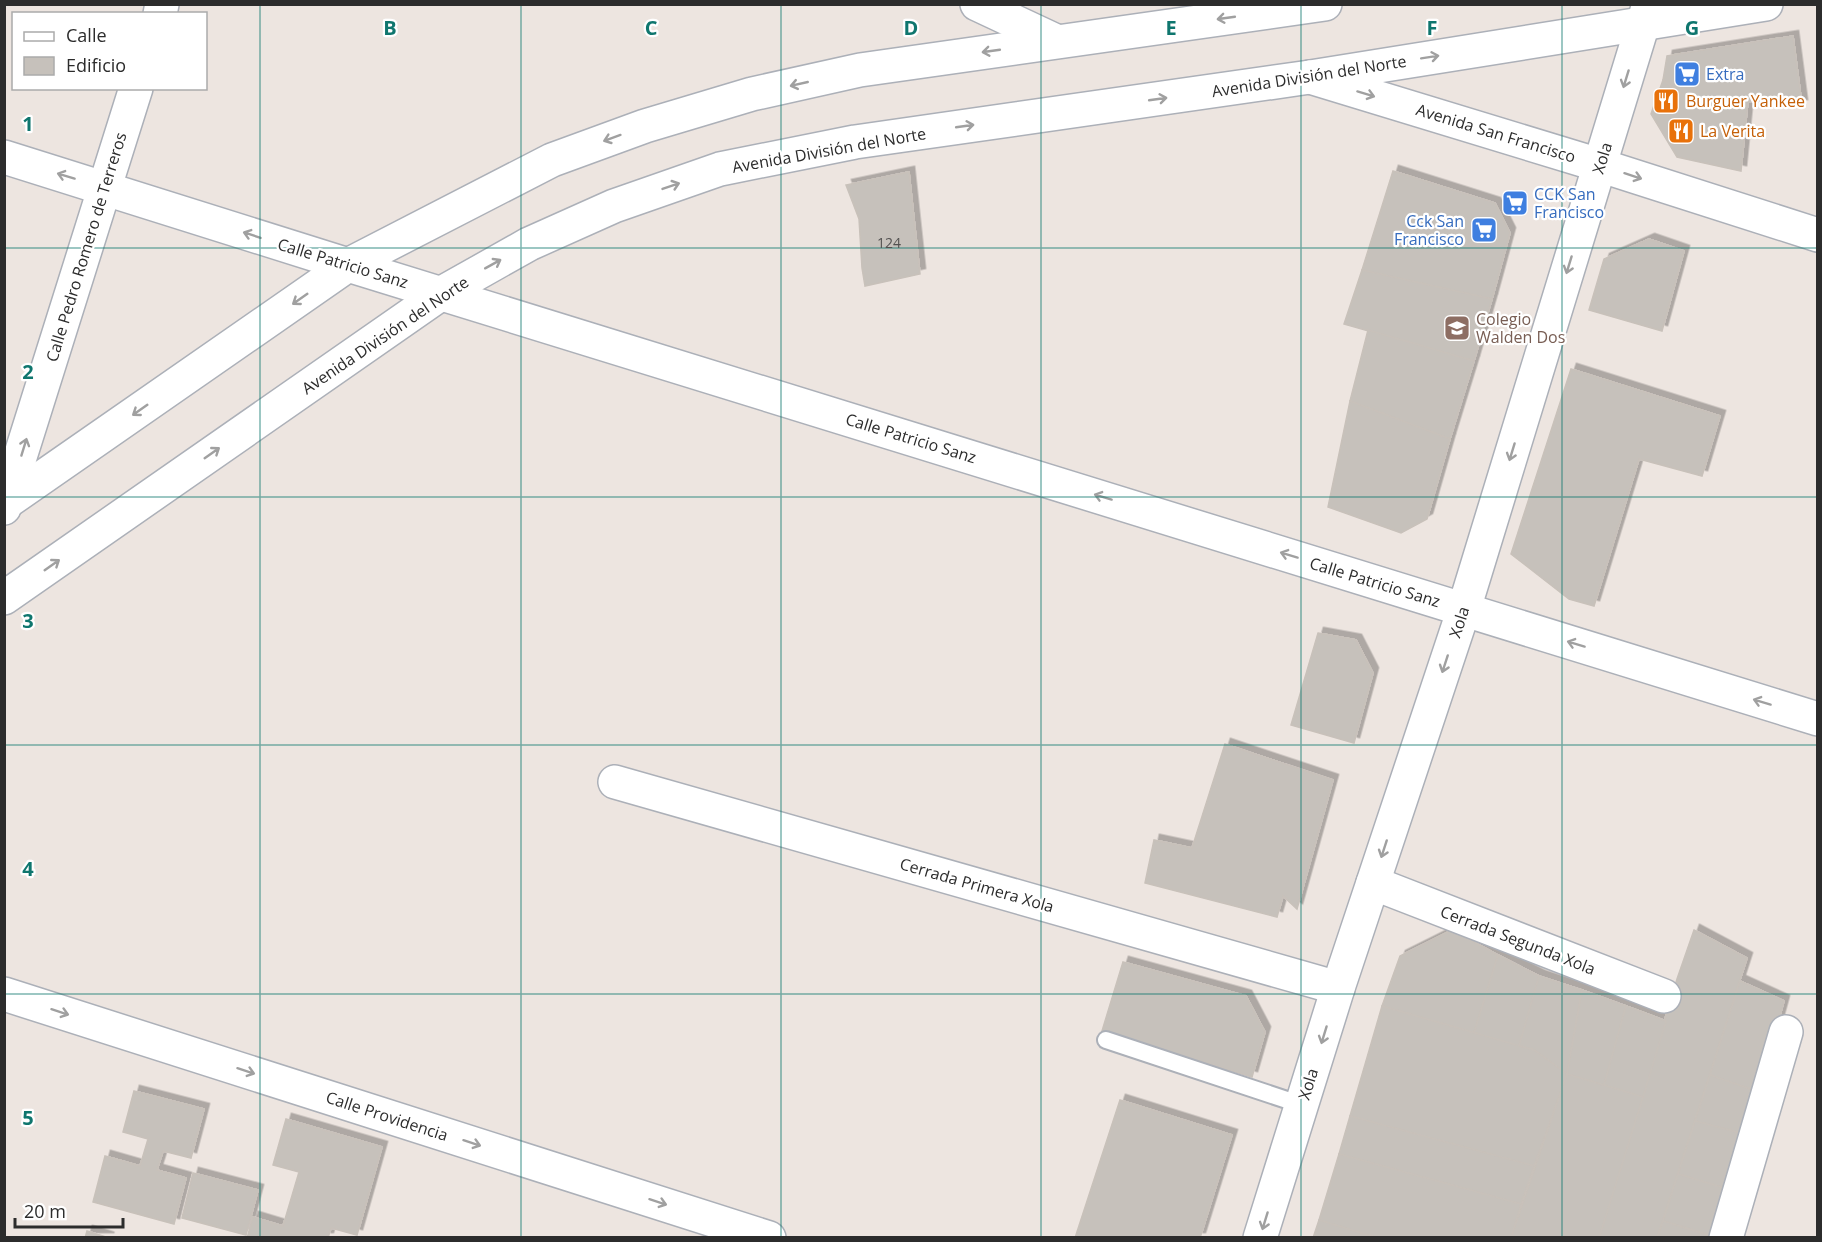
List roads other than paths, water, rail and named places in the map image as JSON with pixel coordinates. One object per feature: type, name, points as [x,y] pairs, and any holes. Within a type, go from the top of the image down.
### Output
[{"type":"street","points":[[977,4],[1056,41]]},
{"type":"street","points":[[5,505],[348,265],[552,160],[645,126],[752,94],[860,70],[1325,4]]},
{"type":"street","name":"Avenida División del Norte","points":[[4,598],[442,293],[530,244],[604,211],[720,169],[855,142],[1310,77],[1646,14],[1766,4]]},
{"type":"street","name":"Xola","points":[[1260,1238],[1338,988],[1464,609],[1646,14]]},
{"type":"street","name":"Avenida San Francisco","points":[[1310,77],[1599,165],[1818,236]]},
{"type":"street","name":"Calle Pedro Romero de Terreros","points":[[5,505],[135,90]]},
{"type":"street","name":"Calle Patricio Sanz","points":[[4,157],[1818,719]]},
{"type":"street","name":"Cerrada Primera Xola","points":[[615,782],[1338,988]]},
{"type":"street","name":"Cerrada Segunda Xola","points":[[1373,883],[1664,996]]},
{"type":"street","name":"Calle Providencia","points":[[4,994],[769,1238]]},
{"type":"street","points":[[1726,1238],[1786,1032]]},
{"type":"lane","points":[[1106,1040],[1302,1105]]},
{"type":"place","name":"Extra","points":[[1687,74]]},
{"type":"place","name":"Burguer Yankee","points":[[1666,101]]},
{"type":"place","name":"La Verita","points":[[1681,131]]},
{"type":"place","name":"CCK San Francisco","points":[[1515,203]]},
{"type":"place","name":"Cck San Francisco","points":[[1484,230]]},
{"type":"place","name":"Colegio Walden Dos","points":[[1457,328]]}]
